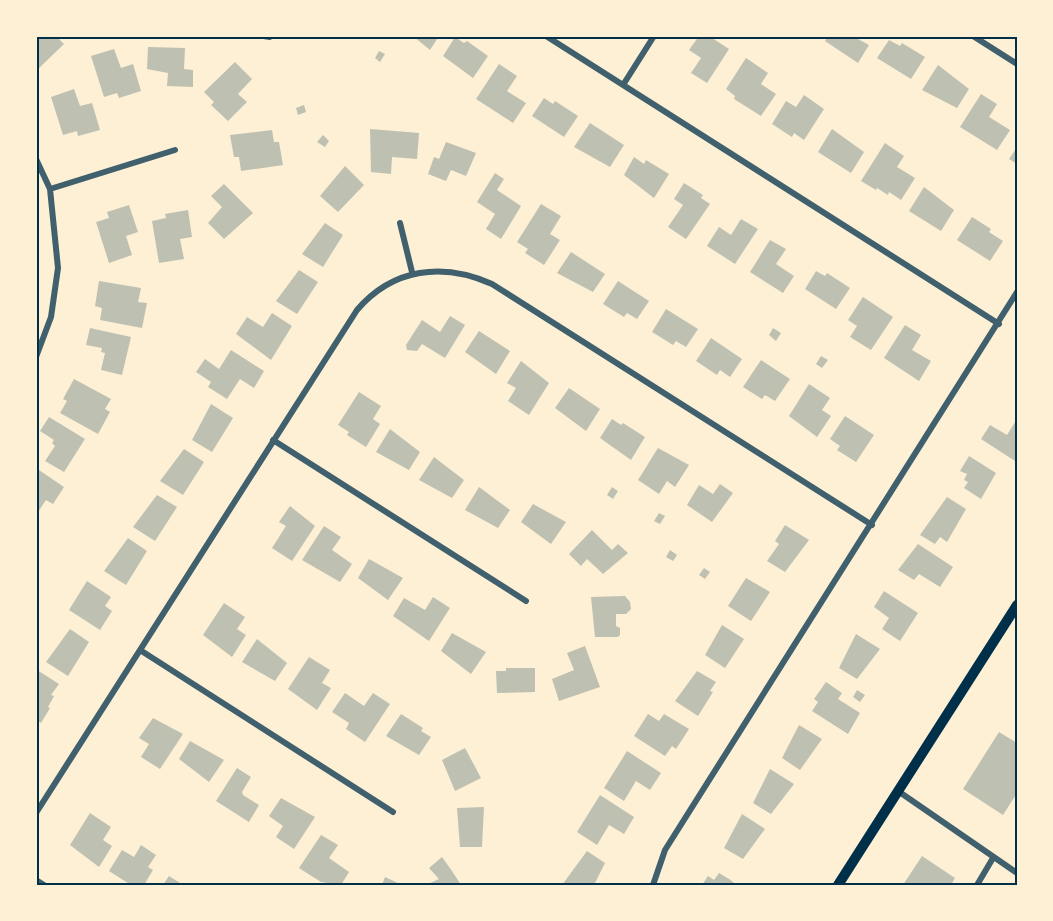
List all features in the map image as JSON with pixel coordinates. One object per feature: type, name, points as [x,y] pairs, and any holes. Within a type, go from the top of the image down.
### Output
[{"type":"main road","points":[[838,885],[1017,605]]},
{"type":"street","points":[[546,36],[999,324]]},
{"type":"street","points":[[623,85],[654,36]]},
{"type":"street","points":[[973,36],[1017,64]]},
{"type":"street","points":[[50,189],[175,150]]},
{"type":"street","points":[[36,159],[50,189],[58,268],[51,317],[36,357]]},
{"type":"street","points":[[400,223],[412,272]]},
{"type":"street","points":[[36,813],[357,310],[372,295],[412,272],[459,273],[492,284],[872,525]]},
{"type":"street","points":[[653,885],[665,850],[999,324],[1017,292]]},
{"type":"street","points":[[273,440],[526,601]]},
{"type":"street","points":[[140,650],[393,812]]},
{"type":"street","points":[[898,791],[1017,873]]},
{"type":"street","points":[[977,885],[993,858]]},
{"type":"street","points":[[36,880],[44,885]]},
{"type":"lane","points":[[257,36],[270,38]]},
{"type":"building","points":[[56,36],[64,44],[36,71],[36,37]]},
{"type":"building","points":[[413,36],[439,36],[430,50]]},
{"type":"building","points":[[699,36],[709,36],[729,49],[707,83],[691,73],[701,58],[689,50]]},
{"type":"building","points":[[828,36],[859,36],[858,39],[869,45],[858,63],[825,41]]},
{"type":"building","points":[[455,37],[464,43],[467,41],[488,56],[473,78],[443,56]]},
{"type":"building","points":[[889,40],[900,46],[902,43],[925,57],[911,79],[877,58]]},
{"type":"building","points":[[148,47],[185,48],[184,69],[193,70],[193,87],[167,86],[168,73],[147,69]]},
{"type":"building","points":[[114,49],[121,68],[133,64],[141,91],[119,98],[117,93],[104,97],[91,56]]},
{"type":"building","points":[[379,51],[385,54],[380,62],[375,58]]},
{"type":"building","points":[[746,58],[768,73],[761,84],[776,94],[761,116],[734,99],[735,96],[726,89]]},
{"type":"building","points":[[235,62],[252,79],[238,94],[247,102],[228,121],[211,105],[214,102],[204,92]]},
{"type":"building","points":[[499,64],[517,76],[507,91],[526,103],[513,123],[476,99]]},
{"type":"building","points":[[938,65],[969,89],[957,108],[922,90]]},
{"type":"building","points":[[74,89],[80,106],[92,103],[100,130],[78,136],[77,131],[63,135],[51,97]]},
{"type":"building","points":[[981,94],[997,104],[989,117],[1010,130],[997,150],[960,127]]},
{"type":"building","points":[[804,95],[824,109],[804,140],[794,133],[792,137],[772,124],[786,101],[796,107]]},
{"type":"building","points":[[544,98],[553,104],[555,101],[578,116],[564,137],[532,116]]},
{"type":"building","points":[[304,105],[306,112],[298,115],[296,108]]},
{"type":"building","points":[[590,123],[624,145],[610,167],[574,147]]},
{"type":"building","points":[[370,129],[419,133],[417,159],[392,157],[391,174],[371,172]]},
{"type":"building","points":[[832,129],[864,152],[851,173],[818,152]]},
{"type":"building","points":[[272,130],[274,142],[279,142],[283,165],[241,171],[239,157],[234,157],[230,135]]},
{"type":"building","points":[[323,135],[329,141],[325,147],[317,142]]},
{"type":"building","points":[[446,142],[476,153],[466,176],[451,170],[446,181],[428,174],[434,157],[439,159]]},
{"type":"building","points":[[885,143],[904,156],[897,167],[915,178],[901,200],[889,192],[888,195],[861,181]]},
{"type":"building","points":[[1017,147],[1017,164],[1009,159]]},
{"type":"building","points":[[634,157],[644,164],[646,160],[669,174],[654,198],[624,175]]},
{"type":"building","points":[[345,166],[364,185],[338,212],[320,196]]},
{"type":"building","points":[[495,173],[504,179],[497,190],[521,206],[501,239],[486,229],[495,214],[477,202]]},
{"type":"building","points":[[684,183],[703,195],[701,198],[710,204],[686,239],[668,227],[683,205],[674,199]]},
{"type":"building","points":[[224,184],[253,213],[224,239],[208,223],[222,207],[211,196]]},
{"type":"building","points":[[924,187],[954,210],[941,231],[909,211]]},
{"type":"building","points":[[541,204],[561,216],[550,234],[560,240],[544,265],[525,253],[528,249],[517,242]]},
{"type":"building","points":[[129,205],[138,232],[126,236],[132,255],[109,263],[96,222],[109,218],[107,212]]},
{"type":"building","points":[[188,210],[192,237],[180,239],[184,259],[159,263],[152,221],[166,218],[165,214]]},
{"type":"building","points":[[972,217],[991,229],[989,232],[1003,241],[990,261],[957,240]]},
{"type":"building","points":[[741,219],[758,229],[735,264],[707,246],[719,227],[731,235]]},
{"type":"building","points":[[325,223],[343,235],[323,267],[302,254]]},
{"type":"building","points":[[770,240],[786,249],[776,264],[794,276],[783,293],[750,272]]},
{"type":"building","points":[[571,252],[605,274],[593,292],[557,273]]},
{"type":"building","points":[[299,270],[318,282],[297,314],[276,301]]},
{"type":"building","points":[[816,271],[825,276],[827,273],[850,288],[836,309],[805,289]]},
{"type":"building","points":[[99,281],[141,288],[138,302],[147,303],[142,328],[100,320],[102,308],[95,306]]},
{"type":"building","points":[[618,281],[649,301],[637,319],[627,313],[624,317],[603,304]]},
{"type":"building","points":[[863,297],[893,317],[871,350],[850,337],[857,326],[848,320]]},
{"type":"building","points":[[666,309],[698,329],[686,347],[676,341],[673,345],[652,332]]},
{"type":"building","points":[[272,313],[292,326],[271,360],[236,334],[247,317],[263,327]]},
{"type":"building","points":[[450,316],[465,325],[445,358],[422,344],[417,351],[407,350],[406,345],[422,320],[440,332]]},
{"type":"building","points":[[905,325],[921,335],[912,350],[931,361],[919,381],[884,358]]},
{"type":"building","points":[[90,328],[131,337],[122,375],[101,370],[105,353],[101,352],[102,348],[86,345]]},
{"type":"building","points":[[773,328],[781,333],[776,341],[769,335]]},
{"type":"building","points":[[479,331],[510,351],[496,374],[465,352]]},
{"type":"building","points":[[711,338],[742,359],[730,377],[720,370],[717,375],[696,361]]},
{"type":"building","points":[[231,350],[264,371],[254,388],[240,379],[227,399],[208,387],[211,382],[196,372],[205,359],[219,369]]},
{"type":"building","points":[[821,356],[828,360],[822,368],[816,364]]},
{"type":"building","points":[[761,360],[790,379],[775,401],[765,395],[762,399],[743,387]]},
{"type":"building","points":[[521,361],[549,383],[529,415],[508,401],[516,388],[507,383]]},
{"type":"building","points":[[74,379],[111,399],[105,409],[110,412],[98,434],[60,413],[67,401],[63,399]]},
{"type":"building","points":[[809,384],[830,398],[822,410],[831,416],[817,437],[789,416]]},
{"type":"building","points":[[569,388],[600,409],[586,431],[555,408]]},
{"type":"building","points":[[359,392],[381,406],[373,419],[380,424],[366,447],[347,435],[349,432],[338,425]]},
{"type":"building","points":[[211,404],[233,418],[212,452],[192,440]]},
{"type":"building","points":[[845,416],[874,435],[856,462],[837,450],[840,446],[830,439]]},
{"type":"building","points":[[49,417],[85,439],[64,472],[45,461],[55,446],[52,443],[54,440],[40,431]]},
{"type":"building","points":[[612,419],[645,437],[631,460],[600,438]]},
{"type":"building","points":[[1017,419],[1017,458],[1015,461],[981,439],[990,425],[1007,435]]},
{"type":"building","points":[[390,429],[420,452],[409,470],[376,452]]},
{"type":"building","points":[[658,448],[689,465],[675,487],[667,481],[659,494],[638,480]]},
{"type":"building","points":[[184,449],[204,462],[183,495],[160,481]]},
{"type":"building","points":[[969,456],[996,473],[981,499],[964,488],[968,482],[964,480],[967,474],[960,471]]},
{"type":"building","points":[[434,457],[464,480],[452,498],[419,480]]},
{"type":"building","points":[[36,468],[64,487],[53,504],[46,500],[36,515]]},
{"type":"building","points":[[720,484],[733,493],[712,522],[687,505],[699,485],[713,494]]},
{"type":"building","points":[[479,487],[510,510],[498,528],[465,510]]},
{"type":"building","points":[[612,487],[618,491],[613,499],[607,495]]},
{"type":"building","points":[[157,495],[177,507],[155,541],[133,527]]},
{"type":"building","points":[[947,497],[966,509],[947,542],[940,537],[935,544],[920,535]]},
{"type":"building","points":[[533,504],[566,522],[551,544],[521,522]]},
{"type":"building","points":[[290,506],[315,526],[292,561],[272,548],[286,526],[279,522]]},
{"type":"building","points":[[659,513],[665,516],[660,524],[654,521]]},
{"type":"building","points":[[785,525],[809,540],[785,572],[767,561],[779,544],[775,541]]},
{"type":"building","points":[[324,526],[341,537],[332,550],[352,564],[340,582],[302,560]]},
{"type":"building","points":[[592,530],[612,550],[618,544],[628,553],[603,574],[587,559],[581,566],[569,554]]},
{"type":"building","points":[[128,538],[147,551],[126,585],[104,571]]},
{"type":"building","points":[[918,544],[953,567],[940,587],[919,574],[914,580],[898,570]]},
{"type":"building","points":[[670,550],[677,555],[673,561],[666,557]]},
{"type":"building","points":[[369,559],[403,578],[388,600],[358,578]]},
{"type":"building","points":[[704,568],[710,572],[705,579],[699,575]]},
{"type":"building","points":[[746,578],[770,592],[751,621],[728,606]]},
{"type":"building","points":[[87,581],[111,597],[105,606],[112,611],[100,630],[69,610]]},
{"type":"building","points":[[884,591],[918,613],[900,641],[882,629],[889,618],[874,607]]},
{"type":"building","points":[[625,596],[630,602],[631,609],[626,614],[616,614],[616,626],[620,628],[620,635],[618,637],[595,637],[591,597]]},
{"type":"building","points":[[433,597],[450,608],[429,641],[393,616],[404,598],[425,610]]},
{"type":"building","points":[[224,603],[245,617],[237,629],[246,635],[232,657],[203,635]]},
{"type":"building","points":[[722,625],[744,639],[725,668],[705,655]]},
{"type":"building","points":[[70,629],[89,642],[68,676],[46,662]]},
{"type":"building","points":[[452,633],[486,652],[471,674],[441,651]]},
{"type":"building","points":[[856,634],[880,649],[857,679],[839,668]]},
{"type":"building","points":[[257,639],[287,663],[275,681],[242,662]]},
{"type":"building","points":[[585,646],[600,687],[559,701],[552,679],[574,670],[567,653]]},
{"type":"building","points":[[309,657],[330,670],[322,683],[331,688],[317,710],[288,689]]},
{"type":"building","points":[[506,668],[535,668],[535,692],[497,693],[496,671],[506,671]]},
{"type":"building","points":[[37,670],[59,684],[51,695],[54,696],[48,707],[50,708],[41,723],[36,720]]},
{"type":"building","points":[[697,671],[716,682],[710,691],[713,692],[698,716],[675,701]]},
{"type":"building","points":[[826,682],[842,693],[838,699],[860,713],[848,734],[812,711],[818,702],[814,699]]},
{"type":"building","points":[[857,690],[865,695],[860,702],[853,697]]},
{"type":"building","points":[[345,693],[364,706],[373,693],[390,704],[365,742],[346,729],[349,723],[332,712]]},
{"type":"building","points":[[401,714],[423,728],[421,731],[431,737],[419,755],[386,736]]},
{"type":"building","points":[[648,714],[659,721],[664,714],[689,729],[676,749],[672,746],[665,756],[634,736]]},
{"type":"building","points":[[153,718],[183,734],[160,769],[141,757],[149,744],[139,738]]},
{"type":"building","points":[[799,725],[822,739],[800,770],[782,758]]},
{"type":"building","points":[[999,732],[1017,743],[1017,793],[1003,815],[963,789]]},
{"type":"building","points":[[190,741],[224,760],[209,782],[179,759]]},
{"type":"building","points":[[465,748],[481,778],[455,791],[442,760]]},
{"type":"building","points":[[627,751],[661,773],[650,790],[636,781],[624,801],[604,788]]},
{"type":"building","points":[[237,768],[251,777],[242,792],[243,795],[259,805],[249,822],[216,801]]},
{"type":"building","points":[[770,769],[794,784],[771,814],[753,803]]},
{"type":"building","points":[[600,795],[634,817],[624,834],[609,825],[597,845],[577,832]]},
{"type":"building","points":[[281,798],[315,817],[294,849],[276,837],[283,826],[269,816]]},
{"type":"building","points":[[484,807],[482,847],[460,847],[457,808]]},
{"type":"building","points":[[90,813],[111,827],[103,840],[112,846],[99,867],[70,845]]},
{"type":"building","points":[[742,814],[765,829],[743,859],[724,848]]},
{"type":"building","points":[[321,835],[338,845],[329,858],[349,872],[341,885],[321,882],[299,868]]},
{"type":"building","points":[[141,845],[156,855],[148,867],[153,870],[144,885],[131,885],[109,871],[122,850],[134,857]]},
{"type":"building","points":[[587,851],[605,863],[594,885],[562,885]]},
{"type":"building","points":[[922,856],[955,878],[951,885],[903,885]]},
{"type":"building","points":[[442,857],[461,885],[426,885],[439,879],[429,868]]},
{"type":"building","points":[[719,873],[737,885],[702,885],[708,876],[714,880]]},
{"type":"building","points":[[169,876],[183,885],[163,885]]},
{"type":"building","points":[[385,877],[402,885],[382,885]]}]
